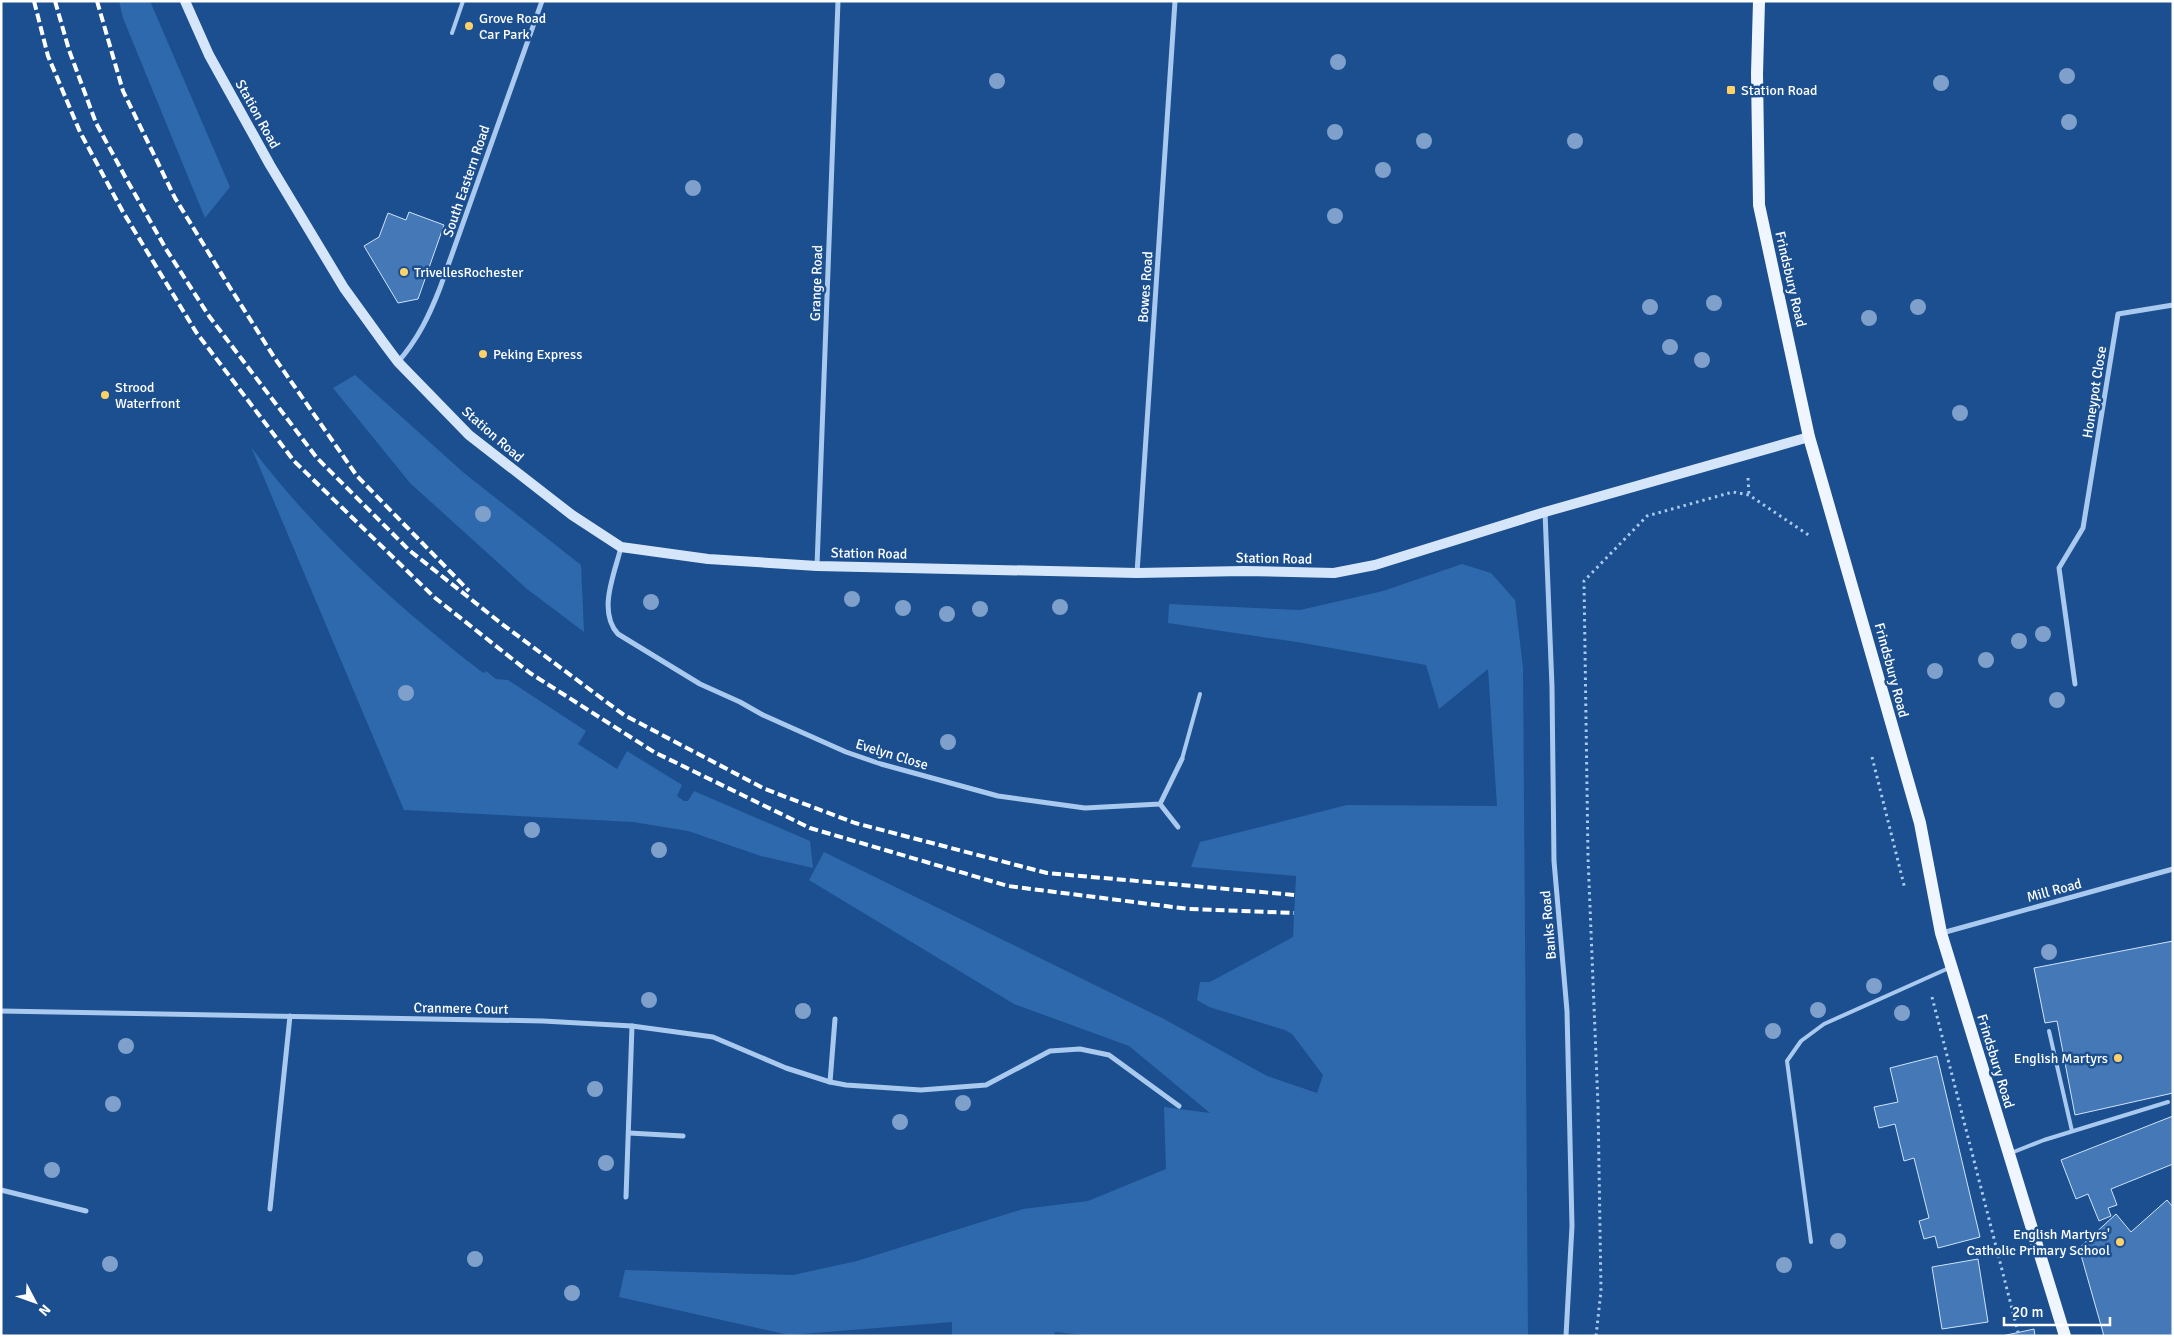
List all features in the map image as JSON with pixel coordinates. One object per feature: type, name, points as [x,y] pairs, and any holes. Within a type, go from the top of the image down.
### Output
[{"type":"main road","name":"Station Road","points":[[185,1],[209,55],[313,238],[353,302],[398,362],[469,435],[572,515],[621,547],[708,559],[817,566],[1137,573],[1334,573],[1375,565],[1545,512],[1809,437]]},
{"type":"main road","name":"Frindsbury Road","points":[[1759,1],[1757,74],[1759,205],[1809,437],[1920,823],[1940,933],[2065,1336]]},
{"type":"street","name":"South Eastern Road","points":[[398,362],[415,342],[428,318],[542,1]]},
{"type":"street","name":"Grange Road","points":[[817,566],[838,1]]},
{"type":"street","name":"Bowes Road","points":[[1137,573],[1175,1]]},
{"type":"street","name":"Honeypot Close","points":[[2075,684],[2058,568],[2083,528],[2118,314],[2173,305]]},
{"type":"street","name":"Banks Road","points":[[1545,512],[1552,687],[1554,861],[1567,1011],[1572,1226],[1566,1336]]},
{"type":"street","name":"Evelyn Close","points":[[621,547],[608,600],[609,619],[613,628],[628,641],[700,684],[740,702],[769,718],[866,760],[998,796],[1085,808],[1160,804]]},
{"type":"street","points":[[1178,827],[1160,804],[1182,759]]},
{"type":"street","name":"Mill Road","points":[[1940,933],[2173,869]]},
{"type":"street","name":"Cranmere Court","points":[[1,1011],[543,1021],[632,1026],[713,1037],[786,1068],[830,1082],[846,1085],[921,1090],[986,1085],[1050,1051],[1080,1049],[1109,1055],[1179,1106]]},
{"type":"street","points":[[270,1209],[290,1016]]},
{"type":"street","points":[[830,1082],[835,1019]]},
{"type":"street","points":[[626,1197],[632,1026]]},
{"type":"street","points":[[629,1133],[683,1136]]},
{"type":"street","points":[[1,1190],[86,1211]]},
{"type":"lane","points":[[452,34],[463,1]]},
{"type":"lane","points":[[1182,759],[1200,694]]},
{"type":"lane","points":[[1812,1242],[1787,1061],[1801,1041],[1824,1024],[1951,967]]},
{"type":"lane","points":[[2049,1031],[2072,1131]]},
{"type":"lane","points":[[2009,1154],[2072,1131],[2168,1102]]},
{"type":"path","points":[[1596,1336],[1601,1291],[1598,1105],[1588,857],[1584,581],[1644,518],[1733,492],[1749,495],[1814,539]]},
{"type":"path","points":[[1871,752],[1906,893]]},
{"type":"path","points":[[1927,978],[2019,1336]]},
{"type":"shaded area","points":[[119,1],[150,1],[230,187],[205,218],[123,18]]},
{"type":"shaded area","points":[[355,375],[464,473],[581,565],[584,632],[527,589],[410,483],[333,388]]},
{"type":"shaded area","points":[[251,447],[302,509],[330,539],[388,594],[482,672],[486,671],[496,679],[508,680],[586,731],[578,744],[617,769],[627,751],[682,785],[677,796],[684,801],[688,801],[694,791],[810,841],[813,868],[761,856],[688,831],[633,822],[404,810]]},
{"type":"shaded area","points":[[1462,564],[1491,573],[1515,600],[1523,668],[1528,1336],[1094,1336],[1055,1332],[1054,1336],[952,1336],[952,1322],[789,1335],[619,1297],[625,1270],[793,1275],[857,1261],[1023,1209],[1088,1201],[1166,1169],[1164,1107],[1210,1113],[1129,1046],[1014,1004],[809,880],[824,852],[1164,1019],[1267,1076],[1317,1093],[1323,1075],[1292,1034],[1285,1030],[1209,1007],[1197,1000],[1200,982],[1210,982],[1293,937],[1296,876],[1191,867],[1200,842],[1347,805],[1497,806],[1488,669],[1439,709],[1426,665],[1303,643],[1168,623],[1169,604],[1300,610],[1383,591]]},
{"type":"building","name":"TrivellesRochester","points":[[409,212],[444,225],[418,299],[398,303],[364,246],[379,237],[388,213],[406,220]]},
{"type":"building","name":"English Martyrs","points":[[2173,941],[2173,1093],[2075,1115],[2057,1021],[2045,1023],[2034,968]]},
{"type":"building","points":[[1937,1056],[1980,1237],[1938,1248],[1935,1236],[1924,1239],[1919,1221],[1929,1218],[1914,1158],[1904,1161],[1895,1124],[1879,1128],[1874,1107],[1898,1102],[1890,1068]]},
{"type":"building","points":[[2173,1116],[2173,1164],[2111,1189],[2117,1205],[2108,1208],[2111,1216],[2099,1221],[2088,1194],[2076,1199],[2061,1160]]},
{"type":"building","points":[[2167,1200],[2173,1207],[2173,1336],[2104,1336],[2079,1248],[2116,1214],[2131,1232]]},
{"type":"building","points":[[1978,1259],[1988,1322],[1942,1329],[1932,1267]]},
{"type":"building","points":[[2034,1329],[2035,1336],[2002,1336]]},
{"type":"railway","points":[[34,1],[48,56],[80,132],[123,212],[196,332],[294,461],[434,597],[530,673],[654,752],[810,828],[1008,886],[1189,909],[1294,913]]},
{"type":"railway","points":[[55,1],[69,50],[96,123],[166,249],[209,316],[317,458],[409,550],[502,624],[624,715],[765,789],[855,823],[1047,873],[1295,895]]},
{"type":"railway","points":[[97,1],[123,91],[175,198],[229,286],[274,357],[357,476],[469,591]]},
{"type":"place","name":"Grove Road Car Park","points":[[469,26]]},
{"type":"place","name":"Station Road","points":[[1731,90]]},
{"type":"place","name":"TrivellesRochester","points":[[404,272]]},
{"type":"place","name":"Peking Express","points":[[483,354]]},
{"type":"place","name":"Strood Waterfront","points":[[105,395]]},
{"type":"place","name":"English Martyrs","points":[[2118,1058]]},
{"type":"place","name":"English Martyrs' Catholic Primary School","points":[[2120,1242]]}]
